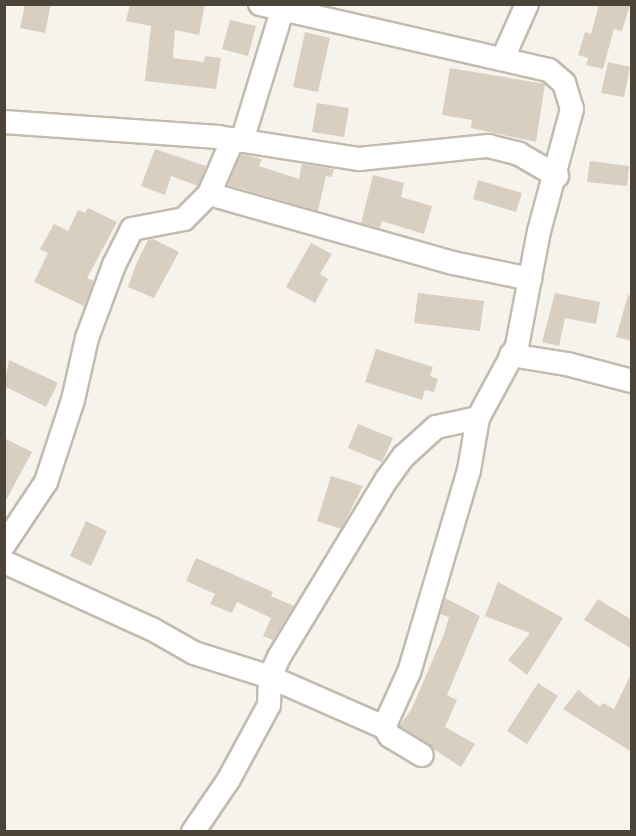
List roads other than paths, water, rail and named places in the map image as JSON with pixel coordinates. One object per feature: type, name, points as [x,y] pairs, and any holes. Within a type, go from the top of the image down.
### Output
[{"type":"street","points":[[260,4],[549,70],[559,76],[567,88],[572,109],[557,176],[539,231],[517,346],[478,418],[469,470],[409,672],[384,726]]},
{"type":"street","points":[[503,58],[527,4]]},
{"type":"street","points":[[4,545],[46,482],[73,400],[87,338],[125,237],[132,229],[184,219],[209,194],[238,140],[282,10]]},
{"type":"street","points":[[4,122],[238,140],[359,159],[488,146],[519,154],[557,176]]},
{"type":"street","points":[[209,194],[453,263],[531,279]]},
{"type":"street","points":[[511,356],[567,364],[632,381]]},
{"type":"street","points":[[193,831],[229,779],[269,705],[270,678],[327,576],[404,456],[436,428],[478,418]]},
{"type":"street","points":[[4,562],[152,629],[194,653],[270,678],[384,726],[390,736],[422,755]]}]
